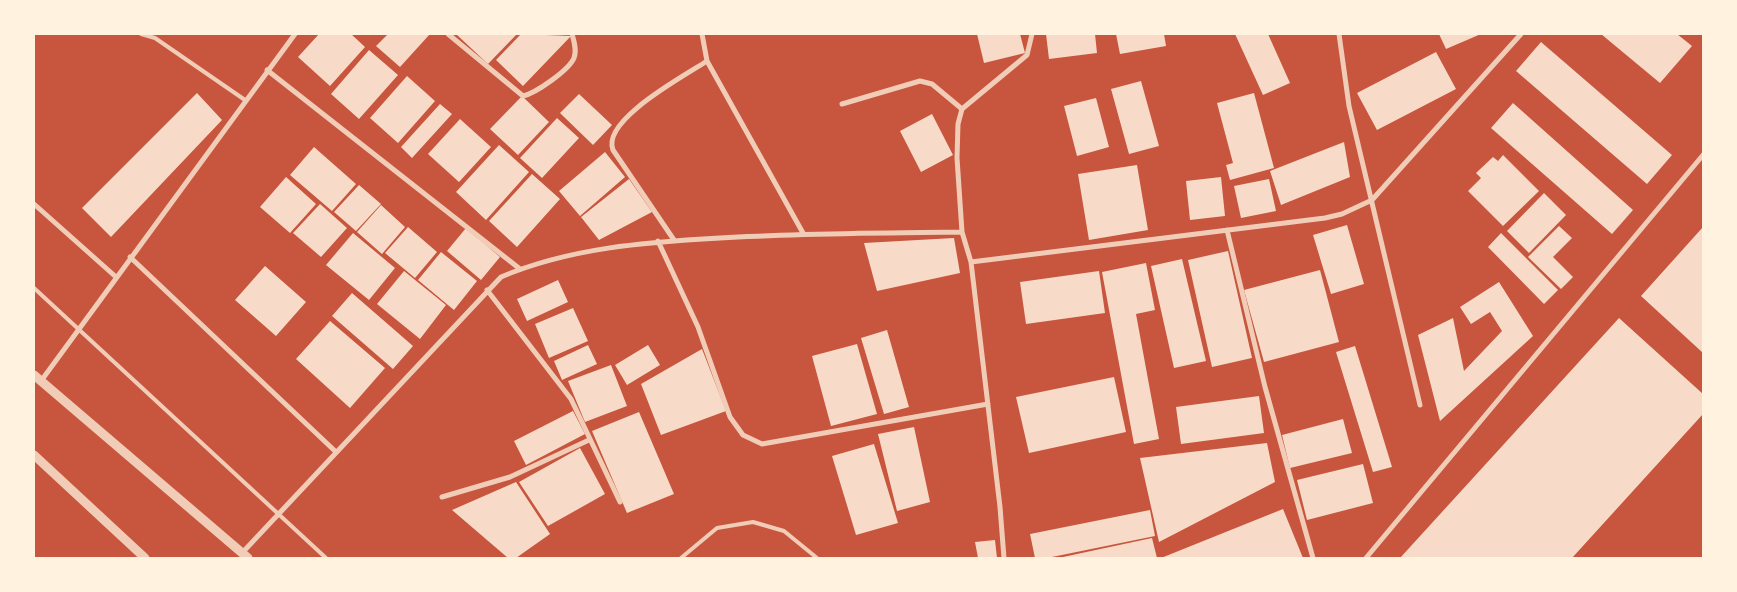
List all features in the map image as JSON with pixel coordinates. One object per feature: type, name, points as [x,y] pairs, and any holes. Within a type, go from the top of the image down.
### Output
[{"type":"street","points":[[295,34],[79,329],[37,378],[245,556],[278,514],[501,277],[556,258],[674,240],[803,233],[962,232]]},
{"type":"street","points":[[448,34],[523,96],[531,94],[568,66],[575,52],[572,34]]},
{"type":"street","points":[[702,34],[708,61],[803,233]]},
{"type":"street","points":[[1004,558],[1000,507],[971,262],[962,232],[957,158],[958,124],[962,109],[1027,55],[1032,34]]},
{"type":"street","points":[[1339,34],[1349,106],[1365,182],[1372,200],[1420,405]]},
{"type":"street","points":[[971,262],[1324,218],[1342,214],[1372,200],[1521,34]]},
{"type":"street","points":[[674,240],[614,150],[612,138],[616,130],[645,100],[708,61]]},
{"type":"street","points":[[267,70],[520,269]]},
{"type":"street","points":[[842,104],[920,81],[932,84],[962,109]]},
{"type":"street","points":[[1366,558],[1703,154]]},
{"type":"street","points":[[34,204],[116,277]]},
{"type":"street","points":[[1227,230],[1265,387],[1313,558]]},
{"type":"street","points":[[658,242],[698,327],[730,417],[744,435],[762,444],[988,404]]},
{"type":"street","points":[[130,258],[336,452]]},
{"type":"street","points":[[487,290],[571,399],[620,502]]},
{"type":"street","points":[[442,497],[510,477],[589,440]]},
{"type":"street","points":[[34,455],[145,558]]},
{"type":"lane","points":[[141,34],[155,38],[245,100]]},
{"type":"lane","points":[[34,288],[326,558]]},
{"type":"lane","points":[[681,558],[717,528],[753,522],[784,531],[817,558]]},
{"type":"building","points":[[319,34],[351,34],[365,47],[330,86],[298,57]]},
{"type":"building","points":[[388,34],[430,34],[400,67],[376,46]]},
{"type":"building","points":[[456,34],[517,34],[488,64]]},
{"type":"building","points":[[521,34],[571,36],[523,86],[496,60]]},
{"type":"building","points":[[977,34],[1020,34],[1025,53],[984,63]]},
{"type":"building","points":[[1046,34],[1095,34],[1097,53],[1049,59]]},
{"type":"building","points":[[1116,34],[1164,34],[1166,46],[1120,54]]},
{"type":"building","points":[[1235,34],[1268,34],[1290,83],[1263,95]]},
{"type":"building","points":[[1439,34],[1481,34],[1446,49]]},
{"type":"building","points":[[1601,34],[1677,34],[1692,46],[1660,83]]},
{"type":"building","points":[[1541,42],[1672,155],[1647,184],[1516,71]]},
{"type":"building","points":[[369,50],[398,75],[359,119],[331,94]]},
{"type":"building","points":[[1436,52],[1456,89],[1377,130],[1357,93]]},
{"type":"building","points":[[407,76],[435,101],[398,143],[370,118]]},
{"type":"building","points":[[1141,81],[1159,146],[1129,154],[1111,89]]},
{"type":"building","points":[[197,93],[222,120],[111,237],[82,208]]},
{"type":"building","points":[[1254,93],[1274,168],[1230,180],[1226,165],[1233,163],[1217,103]]},
{"type":"building","points":[[579,94],[612,125],[593,145],[560,113]]},
{"type":"building","points":[[522,96],[549,122],[518,155],[490,129]]},
{"type":"building","points":[[1096,98],[1109,147],[1077,156],[1064,106]]},
{"type":"building","points":[[1513,103],[1633,210],[1612,234],[1491,128]]},
{"type":"building","points":[[440,104],[452,114],[412,158],[401,147]]},
{"type":"building","points":[[932,114],[953,155],[921,172],[900,131]]},
{"type":"building","points":[[557,118],[579,138],[542,178],[520,158]]},
{"type":"building","points":[[460,119],[491,147],[459,182],[428,154]]},
{"type":"building","points":[[1344,142],[1350,177],[1281,205],[1270,171]]},
{"type":"building","points":[[499,145],[529,172],[486,220],[456,192]]},
{"type":"building","points":[[314,147],[356,184],[332,211],[290,175]]},
{"type":"building","points":[[605,152],[625,177],[580,216],[559,191]]},
{"type":"building","points":[[1503,155],[1539,191],[1503,226],[1468,191],[1481,178],[1476,173],[1493,157],[1498,161]]},
{"type":"building","points":[[1137,165],[1148,230],[1089,240],[1078,174]]},
{"type":"building","points":[[532,174],[560,199],[517,247],[489,221]]},
{"type":"building","points":[[286,177],[316,204],[290,233],[260,207]]},
{"type":"building","points":[[1221,177],[1225,216],[1190,220],[1186,181]]},
{"type":"building","points":[[629,179],[652,212],[599,240],[581,217]]},
{"type":"building","points":[[1269,179],[1276,211],[1241,218],[1234,186]]},
{"type":"building","points":[[359,185],[381,204],[356,231],[334,212]]},
{"type":"building","points":[[1544,193],[1566,215],[1529,253],[1507,231]]},
{"type":"building","points":[[320,204],[347,228],[321,257],[293,233]]},
{"type":"building","points":[[381,205],[405,227],[382,254],[357,232]]},
{"type":"building","points":[[1347,225],[1364,284],[1331,294],[1313,235]]},
{"type":"building","points":[[1559,226],[1572,238],[1553,257],[1573,277],[1561,289],[1528,257]]},
{"type":"building","points":[[408,227],[437,252],[415,278],[385,253]]},
{"type":"building","points":[[1703,227],[1703,353],[1641,296]]},
{"type":"building","points":[[466,228],[500,257],[481,280],[447,251]]},
{"type":"building","points":[[353,233],[395,268],[369,300],[326,265]]},
{"type":"building","points":[[1501,233],[1558,290],[1544,304],[1488,247]]},
{"type":"building","points":[[954,238],[960,273],[877,291],[864,243]]},
{"type":"building","points":[[1228,251],[1252,358],[1212,367],[1188,260]]},
{"type":"building","points":[[441,252],[477,281],[454,310],[418,280]]},
{"type":"building","points":[[1182,259],[1206,361],[1174,368],[1151,266]]},
{"type":"building","points":[[1146,263],[1155,310],[1136,314],[1159,439],[1134,444],[1102,272]]},
{"type":"building","points":[[265,266],[306,302],[276,336],[235,300]]},
{"type":"building","points":[[1320,270],[1339,342],[1264,362],[1244,290]]},
{"type":"building","points":[[404,271],[446,305],[420,339],[377,304]]},
{"type":"building","points":[[1099,271],[1105,313],[1026,324],[1020,282]]},
{"type":"building","points":[[558,280],[568,302],[527,321],[517,299]]},
{"type":"building","points":[[1499,282],[1533,336],[1440,421],[1418,335],[1453,318],[1464,371],[1502,331],[1490,312],[1471,324],[1460,307]]},
{"type":"building","points":[[352,293],[413,346],[393,369],[332,316]]},
{"type":"building","points":[[573,308],[588,341],[549,358],[535,324]]},
{"type":"building","points":[[1619,318],[1703,394],[1703,414],[1572,558],[1400,558]]},
{"type":"building","points":[[330,321],[385,368],[350,408],[296,359]]},
{"type":"building","points":[[887,330],[909,407],[884,414],[861,338]]},
{"type":"building","points":[[857,344],[877,414],[831,426],[812,356]]},
{"type":"building","points":[[588,345],[597,364],[562,380],[554,361]]},
{"type":"building","points":[[648,345],[660,365],[627,385],[615,365]]},
{"type":"building","points":[[1355,346],[1392,467],[1373,472],[1336,352]]},
{"type":"building","points":[[702,349],[726,411],[661,435],[641,384]]},
{"type":"building","points":[[611,365],[627,406],[585,422],[568,381]]},
{"type":"building","points":[[1114,377],[1126,432],[1029,453],[1016,397]]},
{"type":"building","points":[[1259,396],[1264,433],[1181,444],[1176,407]]},
{"type":"building","points":[[573,411],[585,434],[526,465],[514,441]]},
{"type":"building","points":[[639,412],[674,494],[627,513],[592,431]]},
{"type":"building","points":[[1343,419],[1352,453],[1290,468],[1282,435]]},
{"type":"building","points":[[914,427],[930,502],[897,511],[878,434]]},
{"type":"building","points":[[1267,443],[1275,482],[1159,542],[1140,458]]},
{"type":"building","points":[[874,444],[898,523],[856,535],[832,456]]},
{"type":"building","points":[[580,448],[605,494],[548,526],[519,482]]},
{"type":"building","points":[[1363,464],[1373,503],[1307,520],[1297,480]]},
{"type":"building","points":[[516,482],[550,534],[516,558],[508,558],[452,510]]},
{"type":"building","points":[[1283,509],[1303,558],[1161,558]]},
{"type":"building","points":[[1150,510],[1155,536],[1047,558],[1035,558],[1030,534]]},
{"type":"building","points":[[1152,538],[1157,558],[1063,558],[1063,557]]},
{"type":"building","points":[[995,540],[997,558],[978,558],[975,542]]}]
